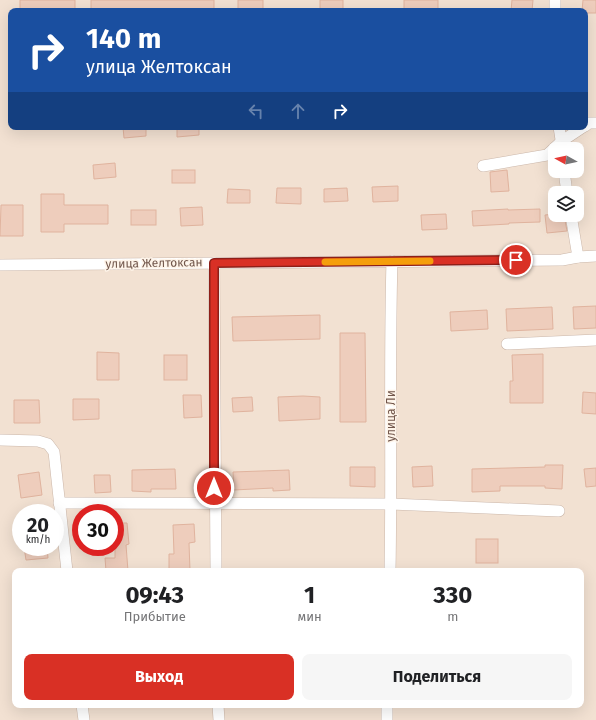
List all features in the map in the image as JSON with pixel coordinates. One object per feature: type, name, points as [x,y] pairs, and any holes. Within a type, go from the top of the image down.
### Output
[{"type":"street","points":[[560,130],[562,142]]},
{"type":"street","points":[[565,142],[579,130]]},
{"type":"street","points":[[483,166],[548,154]]},
{"type":"street","points":[[572,222],[578,257]]},
{"type":"street","name":"улица Желтоксан","points":[[0,265],[562,260],[596,256]]},
{"type":"street","name":"улица Ли","points":[[390,568],[390,309],[392,261]]},
{"type":"street","points":[[214,263],[214,503],[216,568]]},
{"type":"street","points":[[507,344],[596,340]]},
{"type":"street","points":[[0,440],[38,441],[48,444],[54,452],[67,568]]},
{"type":"street","points":[[59,503],[391,504],[559,511]]},
{"type":"street","points":[[82,708],[84,720]]},
{"type":"street","points":[[218,708],[219,720]]},
{"type":"street","points":[[387,708],[387,720]]},
{"type":"shaded area","points":[[0,0],[596,0],[596,720],[0,720]]},
{"type":"building","points":[[20,0],[75,0],[75,8],[20,8]]},
{"type":"building","points":[[91,0],[214,0],[214,8],[91,8]]},
{"type":"building","points":[[238,0],[263,0],[263,8],[238,8]]},
{"type":"building","points":[[320,0],[343,0],[343,8],[320,8]]},
{"type":"building","points":[[404,0],[438,0],[438,8],[404,8]]},
{"type":"building","points":[[512,0],[533,0],[532,8],[511,8]]},
{"type":"building","points":[[583,0],[596,0],[596,13],[588,13],[588,8],[582,8]]},
{"type":"building","points":[[123,130],[146,130],[146,136],[124,138]]},
{"type":"building","points":[[177,130],[199,130],[199,135],[177,137]]},
{"type":"building","points":[[115,163],[116,177],[94,179],[93,165]]},
{"type":"building","points":[[172,170],[195,170],[195,183],[172,183]]},
{"type":"building","points":[[507,170],[509,191],[491,192],[490,172]]},
{"type":"building","points":[[398,186],[398,201],[373,202],[372,187]]},
{"type":"building","points":[[277,188],[301,188],[301,204],[276,203]]},
{"type":"building","points":[[347,188],[348,201],[324,202],[324,189]]},
{"type":"building","points":[[228,189],[250,190],[250,203],[227,203]]},
{"type":"building","points":[[41,194],[64,194],[64,205],[108,205],[108,224],[64,224],[64,232],[41,232]]},
{"type":"building","points":[[1,205],[23,205],[23,236],[0,236]]},
{"type":"building","points":[[202,207],[203,225],[181,226],[180,208]]},
{"type":"building","points":[[540,209],[540,222],[473,226],[472,211]]},
{"type":"building","points":[[131,210],[156,210],[156,225],[131,225]]},
{"type":"building","points":[[446,214],[447,229],[422,230],[421,215]]},
{"type":"building","points":[[545,215],[548,215],[548,222],[565,222],[567,231],[547,233]]},
{"type":"building","points":[[596,306],[596,328],[574,329],[573,307]]},
{"type":"building","points":[[552,307],[553,329],[507,331],[506,309]]},
{"type":"building","points":[[487,310],[488,329],[451,331],[450,312]]},
{"type":"building","points":[[320,315],[320,339],[233,341],[232,317]]},
{"type":"building","points":[[340,333],[365,333],[366,422],[340,422]]},
{"type":"building","points":[[97,352],[119,353],[119,380],[97,380]]},
{"type":"building","points":[[543,354],[543,403],[510,403],[510,381],[513,381],[512,355]]},
{"type":"building","points":[[164,355],[187,355],[187,380],[164,380]]},
{"type":"building","points":[[583,392],[596,393],[596,414],[582,413]]},
{"type":"building","points":[[183,395],[201,395],[202,417],[184,418]]},
{"type":"building","points":[[252,397],[253,411],[233,412],[232,398]]},
{"type":"building","points":[[278,397],[320,397],[320,419],[279,421]]},
{"type":"building","points":[[73,399],[99,399],[99,419],[73,420]]},
{"type":"building","points":[[14,400],[39,400],[40,423],[14,423]]},
{"type":"building","points":[[545,465],[563,465],[562,489],[545,488],[545,486],[500,486],[500,491],[472,492],[472,469],[545,467]]},
{"type":"building","points":[[432,466],[433,486],[413,487],[412,467]]},
{"type":"building","points":[[350,467],[375,467],[375,487],[350,486]]},
{"type":"building","points":[[596,468],[596,486],[586,487],[584,469]]},
{"type":"building","points":[[175,469],[176,489],[151,489],[151,492],[132,491],[132,470]]},
{"type":"building","points":[[289,470],[290,490],[273,491],[273,488],[234,490],[233,472]]},
{"type":"building","points":[[39,472],[42,495],[21,498],[18,475]]},
{"type":"building","points":[[94,475],[110,475],[111,492],[95,493]]},
{"type":"building","points":[[124,523],[127,523],[129,544],[126,545],[128,568],[106,568],[105,558],[124,556]]},
{"type":"building","points":[[194,524],[195,542],[189,543],[190,568],[169,568],[169,554],[174,554],[173,525]]},
{"type":"building","points":[[476,539],[498,539],[498,563],[476,563]]},
{"type":"building","points":[[25,556],[48,556],[48,558],[26,560]]},
{"type":"slow traffic","points":[[325,262],[430,261]]},
{"type":"route","points":[[214,488],[214,263],[516,260]]}]
